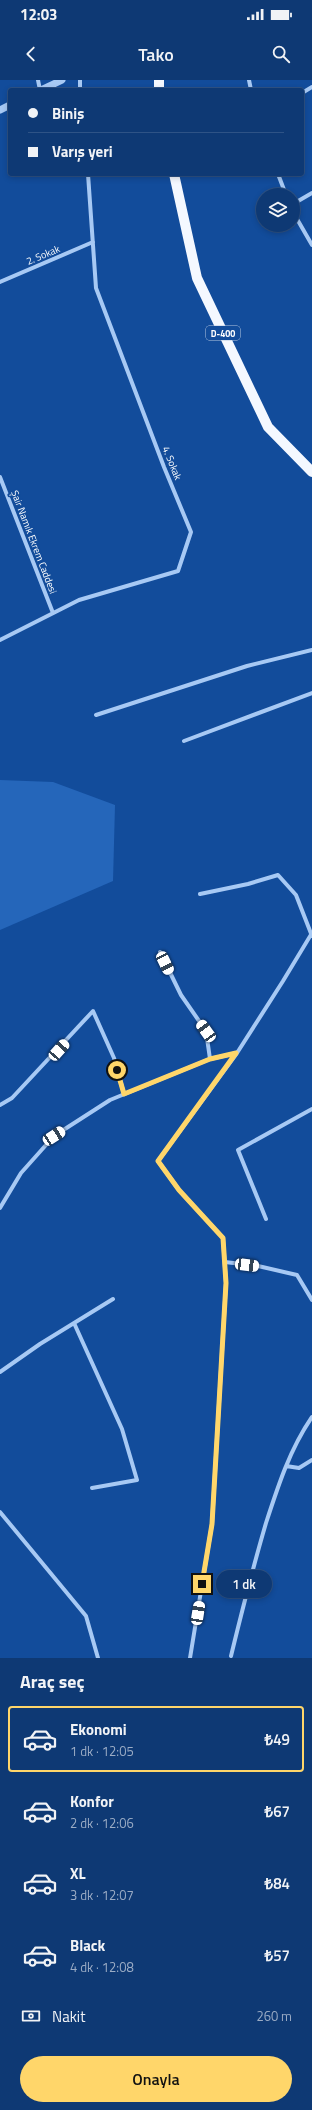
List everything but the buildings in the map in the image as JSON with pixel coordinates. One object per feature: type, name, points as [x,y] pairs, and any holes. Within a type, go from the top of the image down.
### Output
[{"type":"main road","name":"D-400","points":[[174,176],[197,278],[268,426],[312,472]]},
{"type":"street","points":[[45,88],[62,80]]},
{"type":"street","name":"4. Sokak","points":[[0,640],[79,600],[178,571],[191,532],[164,466],[96,288],[88,176]]},
{"type":"street","points":[[279,176],[283,188]]},
{"type":"street","points":[[300,200],[312,193]]},
{"type":"street","points":[[300,224],[312,245]]},
{"type":"street","name":"2. Sokak","points":[[0,282],[93,242]]},
{"type":"street","name":"Şair Namık Ekrem Caddesi","points":[[0,477],[53,613]]},
{"type":"street","points":[[96,715],[246,666],[312,650]]},
{"type":"street","points":[[184,742],[312,693]]},
{"type":"street","points":[[190,1658],[212,1524],[226,1283],[225,1262],[223,1238],[179,1190],[158,1161],[236,1053],[312,934],[296,895],[278,875],[248,884],[200,894]]},
{"type":"street","points":[[160,952],[181,995],[206,1031],[210,1059]]},
{"type":"street","points":[[0,1105],[17,1092],[93,1011],[114,1058],[124,1094]]},
{"type":"street","points":[[0,1208],[21,1173],[54,1136],[110,1100],[210,1059],[236,1053]]},
{"type":"street","points":[[266,1218],[238,1150],[312,1109]]},
{"type":"street","points":[[225,1262],[258,1266],[298,1275],[312,1300]]},
{"type":"street","points":[[0,1372],[40,1344],[113,1300]]},
{"type":"street","points":[[74,1323],[122,1429],[137,1480],[92,1488]]},
{"type":"street","points":[[231,1656],[249,1582],[280,1479],[302,1431],[312,1417]]},
{"type":"street","points":[[286,1466],[299,1468],[312,1460]]},
{"type":"street","points":[[0,1512],[86,1616],[98,1658]]},
{"type":"shaded area","points":[[0,780],[53,782],[115,805],[113,881],[0,930]]},
{"type":"route","points":[[117,1070],[124,1094],[210,1059],[236,1053],[158,1161],[179,1190],[223,1238],[226,1283],[212,1524],[202,1584]]}]
